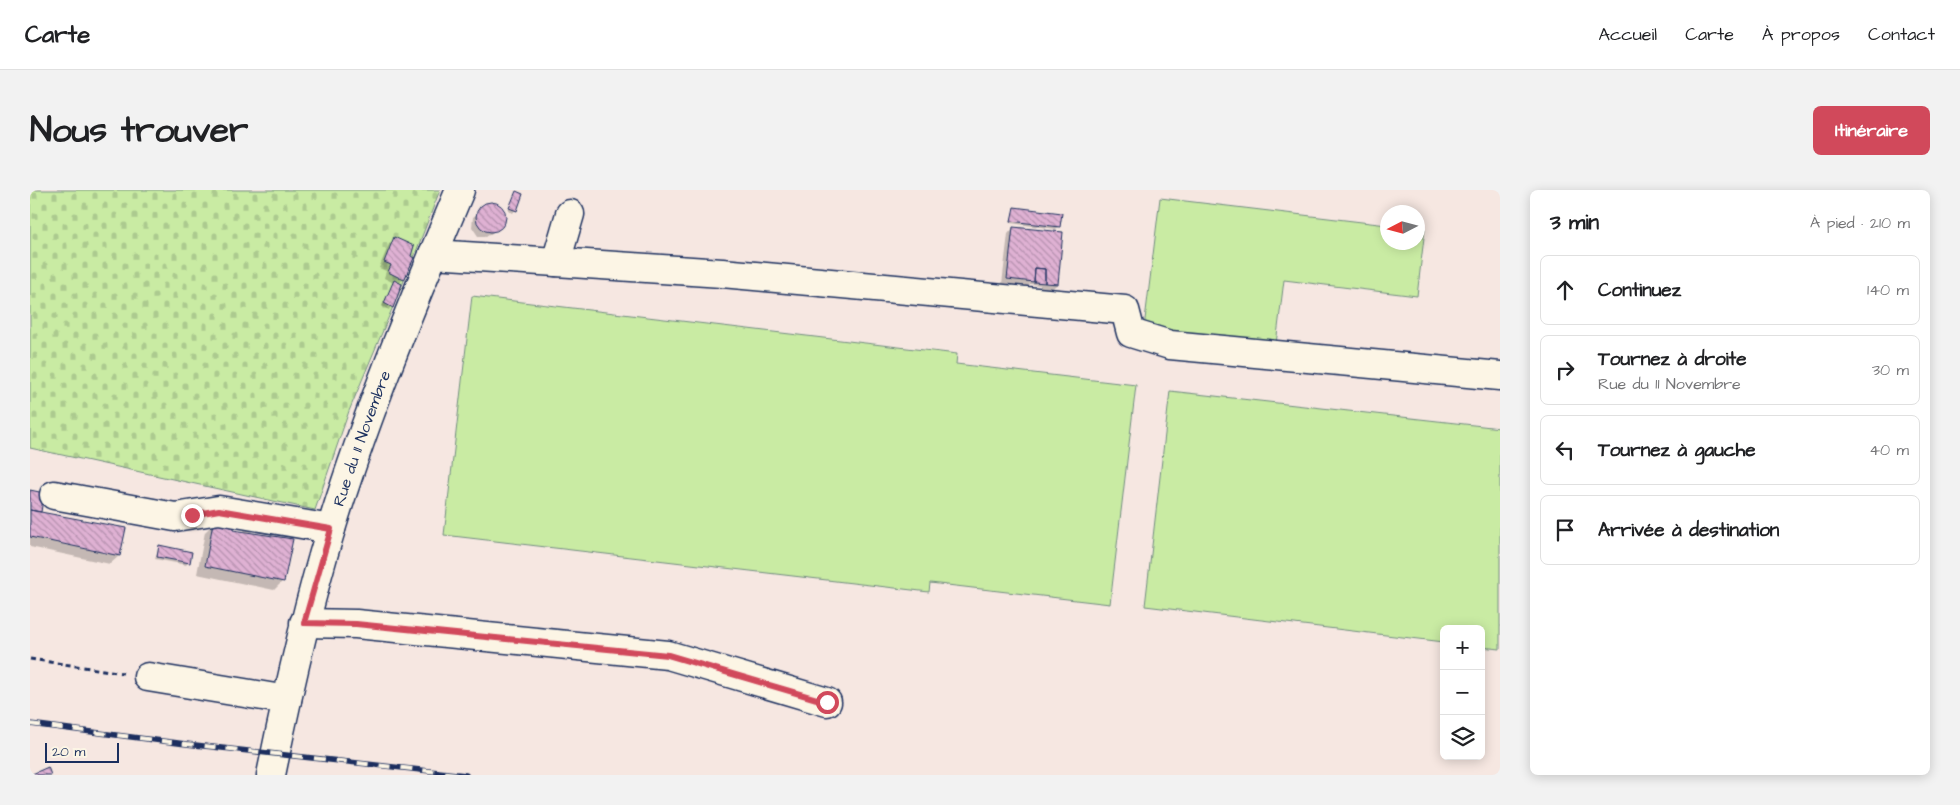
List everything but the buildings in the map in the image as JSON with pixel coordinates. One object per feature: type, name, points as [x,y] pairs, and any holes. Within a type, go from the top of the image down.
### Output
[{"type":"street","name":"Rue du 11 Novembre","points":[[273,764],[304,623],[331,529],[366,425],[460,190]]},
{"type":"street","points":[[556,262],[570,214]]},
{"type":"street","points":[[433,254],[722,273],[1125,310],[1131,333],[1170,345],[1500,376]]},
{"type":"street","points":[[54,496],[174,517],[219,510],[331,529]]},
{"type":"street","points":[[304,623],[356,624],[668,655],[827,702]]},
{"type":"street","points":[[148,677],[287,700]]},
{"type":"path","points":[[30,658],[148,677]]},
{"type":"green space","points":[[30,190],[440,190],[349,411],[315,510],[30,448]]},
{"type":"green space","points":[[1160,198],[1380,224],[1380,250],[1422,250],[1417,296],[1284,280],[1276,344],[1144,328]]},
{"type":"green space","points":[[472,296],[957,354],[956,364],[1136,385],[1110,604],[930,583],[929,592],[444,535]]},
{"type":"green space","points":[[1170,391],[1500,428],[1500,649],[1485,647],[1485,625],[1440,625],[1440,642],[1145,606]]},
{"type":"railway","points":[[30,724],[186,744],[466,775]]},
{"type":"route","points":[[192,515],[209,510],[219,510],[331,529],[304,623],[356,624],[668,655],[827,702]]}]
